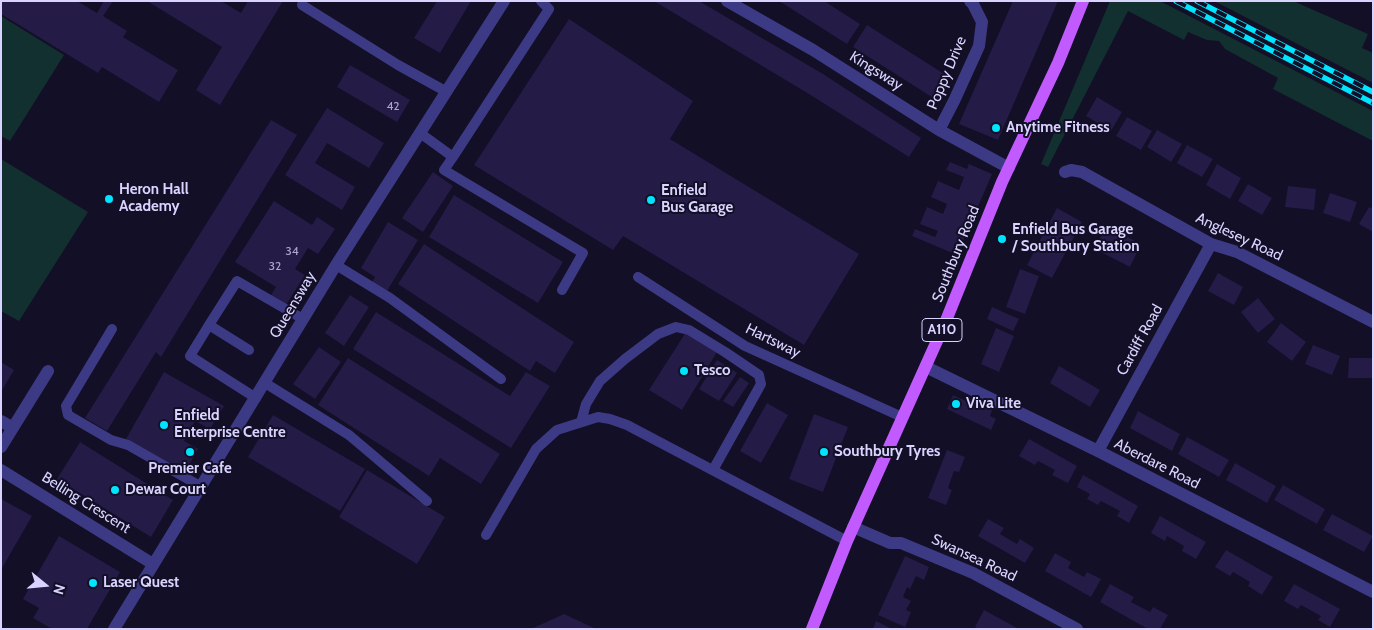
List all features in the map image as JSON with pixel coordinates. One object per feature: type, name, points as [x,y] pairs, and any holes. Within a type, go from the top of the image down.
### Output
[{"type":"main road","name":"Southbury Road","points":[[812,629],[847,541],[902,416],[926,367],[1009,168],[1058,63],[1083,1]]},
{"type":"street","name":"Queensway","points":[[114,629],[336,264],[504,1]]},
{"type":"street","name":"Kingsway","points":[[727,1],[813,50],[939,130],[1009,168]]},
{"type":"street","name":"Poppy Drive","points":[[939,130],[979,46],[982,22],[970,1]]},
{"type":"street","name":"Anglesey Road","points":[[1065,172],[1071,170],[1082,172],[1211,244],[1238,252],[1373,322]]},
{"type":"street","name":"Cardiff Road","points":[[1098,452],[1211,244]]},
{"type":"street","name":"Aberdare Road","points":[[926,367],[1373,592]]},
{"type":"street","points":[[1,447],[48,371]]},
{"type":"street","points":[[1,420],[13,428]]},
{"type":"street","name":"Belling Crescent","points":[[1,470],[153,564]]},
{"type":"street","name":"Swansea Road","points":[[854,526],[890,543],[901,543],[973,573],[1077,629]]},
{"type":"lane","points":[[540,1],[549,9],[444,170],[583,253],[562,290]]},
{"type":"lane","points":[[302,5],[398,65],[447,92]]},
{"type":"lane","points":[[420,133],[453,157]]},
{"type":"lane","points":[[336,264],[390,298],[501,379]]},
{"type":"lane","name":"Hartsway","points":[[638,277],[745,346],[902,416]]},
{"type":"lane","points":[[256,398],[190,356],[237,281],[303,319]]},
{"type":"lane","points":[[209,325],[250,350]]},
{"type":"lane","points":[[581,422],[586,404],[600,381],[625,359],[658,334],[676,327],[689,330],[759,375],[761,384],[713,470]]},
{"type":"lane","points":[[112,329],[66,406],[68,415],[111,440],[128,444],[200,486]]},
{"type":"lane","points":[[265,383],[349,435],[427,501]]},
{"type":"lane","points":[[486,535],[536,449],[557,430],[598,417],[627,425],[847,541]]},
{"type":"green space","points":[[1110,1],[1160,1],[1373,111],[1373,141],[1273,89],[1278,78],[1225,49],[1219,41],[1207,40],[1188,32],[1184,40],[1128,11],[1048,167],[1041,164]]},
{"type":"green space","points":[[1214,1],[1293,1],[1368,34],[1362,48],[1373,53],[1373,83]]},
{"type":"green space","points":[[1,16],[64,55],[10,141],[1,136]]},
{"type":"green space","points":[[1,159],[88,212],[19,321],[1,311]]},
{"type":"building","points":[[1,1],[77,1],[97,13],[104,1],[113,1],[103,16],[127,31],[123,37],[178,70],[159,102],[102,67],[98,73],[1,14]]},
{"type":"building","points":[[147,1],[221,1],[241,13],[248,1],[283,1],[220,105],[196,90],[222,47]]},
{"type":"building","points":[[437,1],[471,1],[440,53],[414,38]]},
{"type":"building","points":[[654,1],[699,1],[823,74],[921,138],[909,157],[809,94]]},
{"type":"building","points":[[779,1],[824,1],[860,24],[847,44]]},
{"type":"building","points":[[1013,1],[1058,1],[998,140],[959,124]]},
{"type":"building","name":"Enfield Bus Garage","points":[[569,19],[693,101],[670,139],[859,254],[804,345],[623,236],[613,250],[474,165]]},
{"type":"building","points":[[867,25],[949,77],[935,99],[853,47]]},
{"type":"building","points":[[350,65],[410,100],[397,122],[337,87]]},
{"type":"building","points":[[1097,97],[1122,112],[1111,131],[1086,116]]},
{"type":"building","points":[[327,108],[384,143],[369,168],[327,143],[315,163],[355,187],[342,210],[285,175]]},
{"type":"building","points":[[1127,117],[1152,131],[1141,150],[1116,136]]},
{"type":"building","points":[[271,120],[297,135],[161,357],[156,352],[107,431],[85,418]]},
{"type":"building","points":[[1157,130],[1182,144],[1171,162],[1147,147]]},
{"type":"building","points":[[1187,145],[1213,159],[1202,177],[1177,163]]},
{"type":"building","points":[[950,162],[967,169],[969,164],[992,174],[957,255],[912,236],[915,229],[935,237],[938,231],[920,224],[927,207],[943,214],[947,204],[931,197],[938,181],[959,190],[964,177],[946,170]]},
{"type":"building","points":[[1217,164],[1241,178],[1230,199],[1206,185]]},
{"type":"building","points":[[433,172],[453,186],[423,232],[402,218]]},
{"type":"building","points":[[1248,184],[1272,198],[1262,215],[1238,201]]},
{"type":"building","points":[[1288,186],[1316,189],[1314,210],[1285,207]]},
{"type":"building","points":[[1330,193],[1357,202],[1350,222],[1323,213]]},
{"type":"building","points":[[454,195],[563,262],[538,303],[429,237]]},
{"type":"building","points":[[274,201],[312,225],[317,217],[335,229],[318,254],[308,248],[295,269],[305,275],[286,305],[271,295],[276,287],[235,262]]},
{"type":"building","points":[[1369,207],[1373,209],[1373,232],[1359,224]]},
{"type":"building","points":[[1057,208],[1082,222],[1052,278],[1027,265]]},
{"type":"building","points":[[388,222],[418,240],[387,291],[372,282],[375,277],[361,268]]},
{"type":"building","points":[[1106,226],[1141,244],[1130,267],[1095,249]]},
{"type":"building","points":[[424,244],[574,342],[555,373],[536,361],[530,371],[398,284]]},
{"type":"building","points":[[1020,269],[1039,276],[1025,314],[1006,307]]},
{"type":"building","points":[[1218,273],[1243,287],[1234,305],[1208,291]]},
{"type":"building","points":[[350,295],[369,307],[344,346],[325,333]]},
{"type":"building","points":[[1258,298],[1275,319],[1258,333],[1241,312]]},
{"type":"building","points":[[992,307],[1019,319],[1013,331],[987,319]]},
{"type":"building","points":[[376,312],[510,396],[526,372],[550,386],[511,448],[353,349]]},
{"type":"building","points":[[1281,323],[1306,342],[1292,361],[1267,342]]},
{"type":"building","points":[[996,328],[1014,336],[999,372],[981,364]]},
{"type":"building","name":"Tesco","points":[[686,332],[717,352],[682,410],[649,390]]},
{"type":"building","points":[[1313,345],[1340,356],[1332,375],[1305,364]]},
{"type":"building","points":[[319,347],[341,362],[315,399],[293,384]]},
{"type":"building","points":[[348,358],[500,454],[481,484],[440,458],[429,476],[318,405]]},
{"type":"building","points":[[1349,358],[1373,358],[1373,378],[1348,378]]},
{"type":"building","points":[[717,360],[737,373],[719,401],[699,389]]},
{"type":"building","points":[[1,362],[14,370],[1,392]]},
{"type":"building","points":[[1059,366],[1100,390],[1090,407],[1050,383]]},
{"type":"building","name":"Enfield Enterprise Centre","points":[[164,372],[224,406],[210,429],[195,421],[184,441],[198,449],[185,472],[126,439]]},
{"type":"building","points":[[740,377],[749,383],[733,407],[723,401]]},
{"type":"building","points":[[953,395],[977,406],[979,402],[993,408],[990,416],[996,419],[991,430],[947,409]]},
{"type":"building","points":[[767,403],[788,415],[761,463],[740,451]]},
{"type":"building","points":[[1138,411],[1180,434],[1172,451],[1130,428]]},
{"type":"building","points":[[814,414],[848,427],[823,492],[789,479]]},
{"type":"building","points":[[273,415],[365,469],[340,511],[248,457]]},
{"type":"building","points":[[1187,437],[1229,460],[1219,477],[1178,454]]},
{"type":"building","points":[[1029,439],[1077,466],[1068,483],[1052,475],[1055,470],[1038,461],[1035,465],[1019,456]]},
{"type":"building","name":"Dewar Court","points":[[80,442],[173,500],[151,537],[57,479]]},
{"type":"building","points":[[947,450],[965,457],[959,472],[954,471],[948,488],[952,490],[946,505],[928,498]]},
{"type":"building","points":[[1235,463],[1276,486],[1267,503],[1226,480]]},
{"type":"building","points":[[367,470],[445,517],[417,564],[339,517]]},
{"type":"building","points":[[1083,475],[1138,506],[1129,523],[1117,516],[1120,511],[1101,501],[1098,505],[1087,499],[1090,494],[1077,487]]},
{"type":"building","points":[[1283,485],[1325,509],[1317,524],[1274,500]]},
{"type":"building","points":[[1,499],[32,516],[1,570]]},
{"type":"building","points":[[1332,514],[1373,536],[1364,552],[1323,530]]},
{"type":"building","points":[[1160,516],[1206,542],[1196,559],[1182,551],[1184,546],[1167,536],[1165,541],[1151,533]]},
{"type":"building","points":[[988,519],[1004,528],[1000,534],[1017,544],[1020,539],[1034,548],[1025,563],[978,536]]},
{"type":"building","points":[[59,536],[120,572],[87,629],[52,629],[33,618],[39,608],[23,599]]},
{"type":"building","points":[[1226,550],[1273,577],[1262,595],[1248,586],[1250,582],[1233,572],[1230,576],[1215,567]]},
{"type":"building","points":[[1055,553],[1071,562],[1068,568],[1084,577],[1087,572],[1101,579],[1091,597],[1045,571]]},
{"type":"building","points":[[905,556],[929,567],[924,580],[916,576],[910,589],[907,587],[903,597],[911,601],[906,610],[911,612],[905,627],[878,615]]},
{"type":"building","points":[[1110,584],[1134,597],[1131,602],[1150,612],[1153,607],[1168,615],[1160,629],[1148,629],[1100,602]]},
{"type":"building","points":[[1294,584],[1340,609],[1330,627],[1318,620],[1321,616],[1301,605],[1298,609],[1284,601]]},
{"type":"building","points":[[984,610],[1019,629],[979,629],[975,627]]},
{"type":"building","points":[[564,614],[596,629],[531,629]]},
{"type":"building","points":[[876,621],[892,629],[873,629]]},
{"type":"railway","points":[[1176,1],[1373,103]]},
{"type":"railway","points":[[1197,1],[1373,92]]},
{"type":"place","name":"Anytime Fitness","points":[[996,128]]},
{"type":"place","name":"Heron Hall Academy","points":[[109,199]]},
{"type":"place","name":"Enfield Bus Garage","points":[[651,200]]},
{"type":"place","name":"Enfield Bus Garage / Southbury Station","points":[[1002,239]]},
{"type":"place","name":"Tesco","points":[[684,371]]},
{"type":"place","name":"Viva Lite","points":[[956,404]]},
{"type":"place","name":"Enfield Enterprise Centre","points":[[164,425]]},
{"type":"place","name":"Premier Cafe","points":[[190,452]]},
{"type":"place","name":"Southbury Tyres","points":[[824,452]]},
{"type":"place","name":"Dewar Court","points":[[115,490]]},
{"type":"place","name":"Laser Quest","points":[[93,583]]}]
